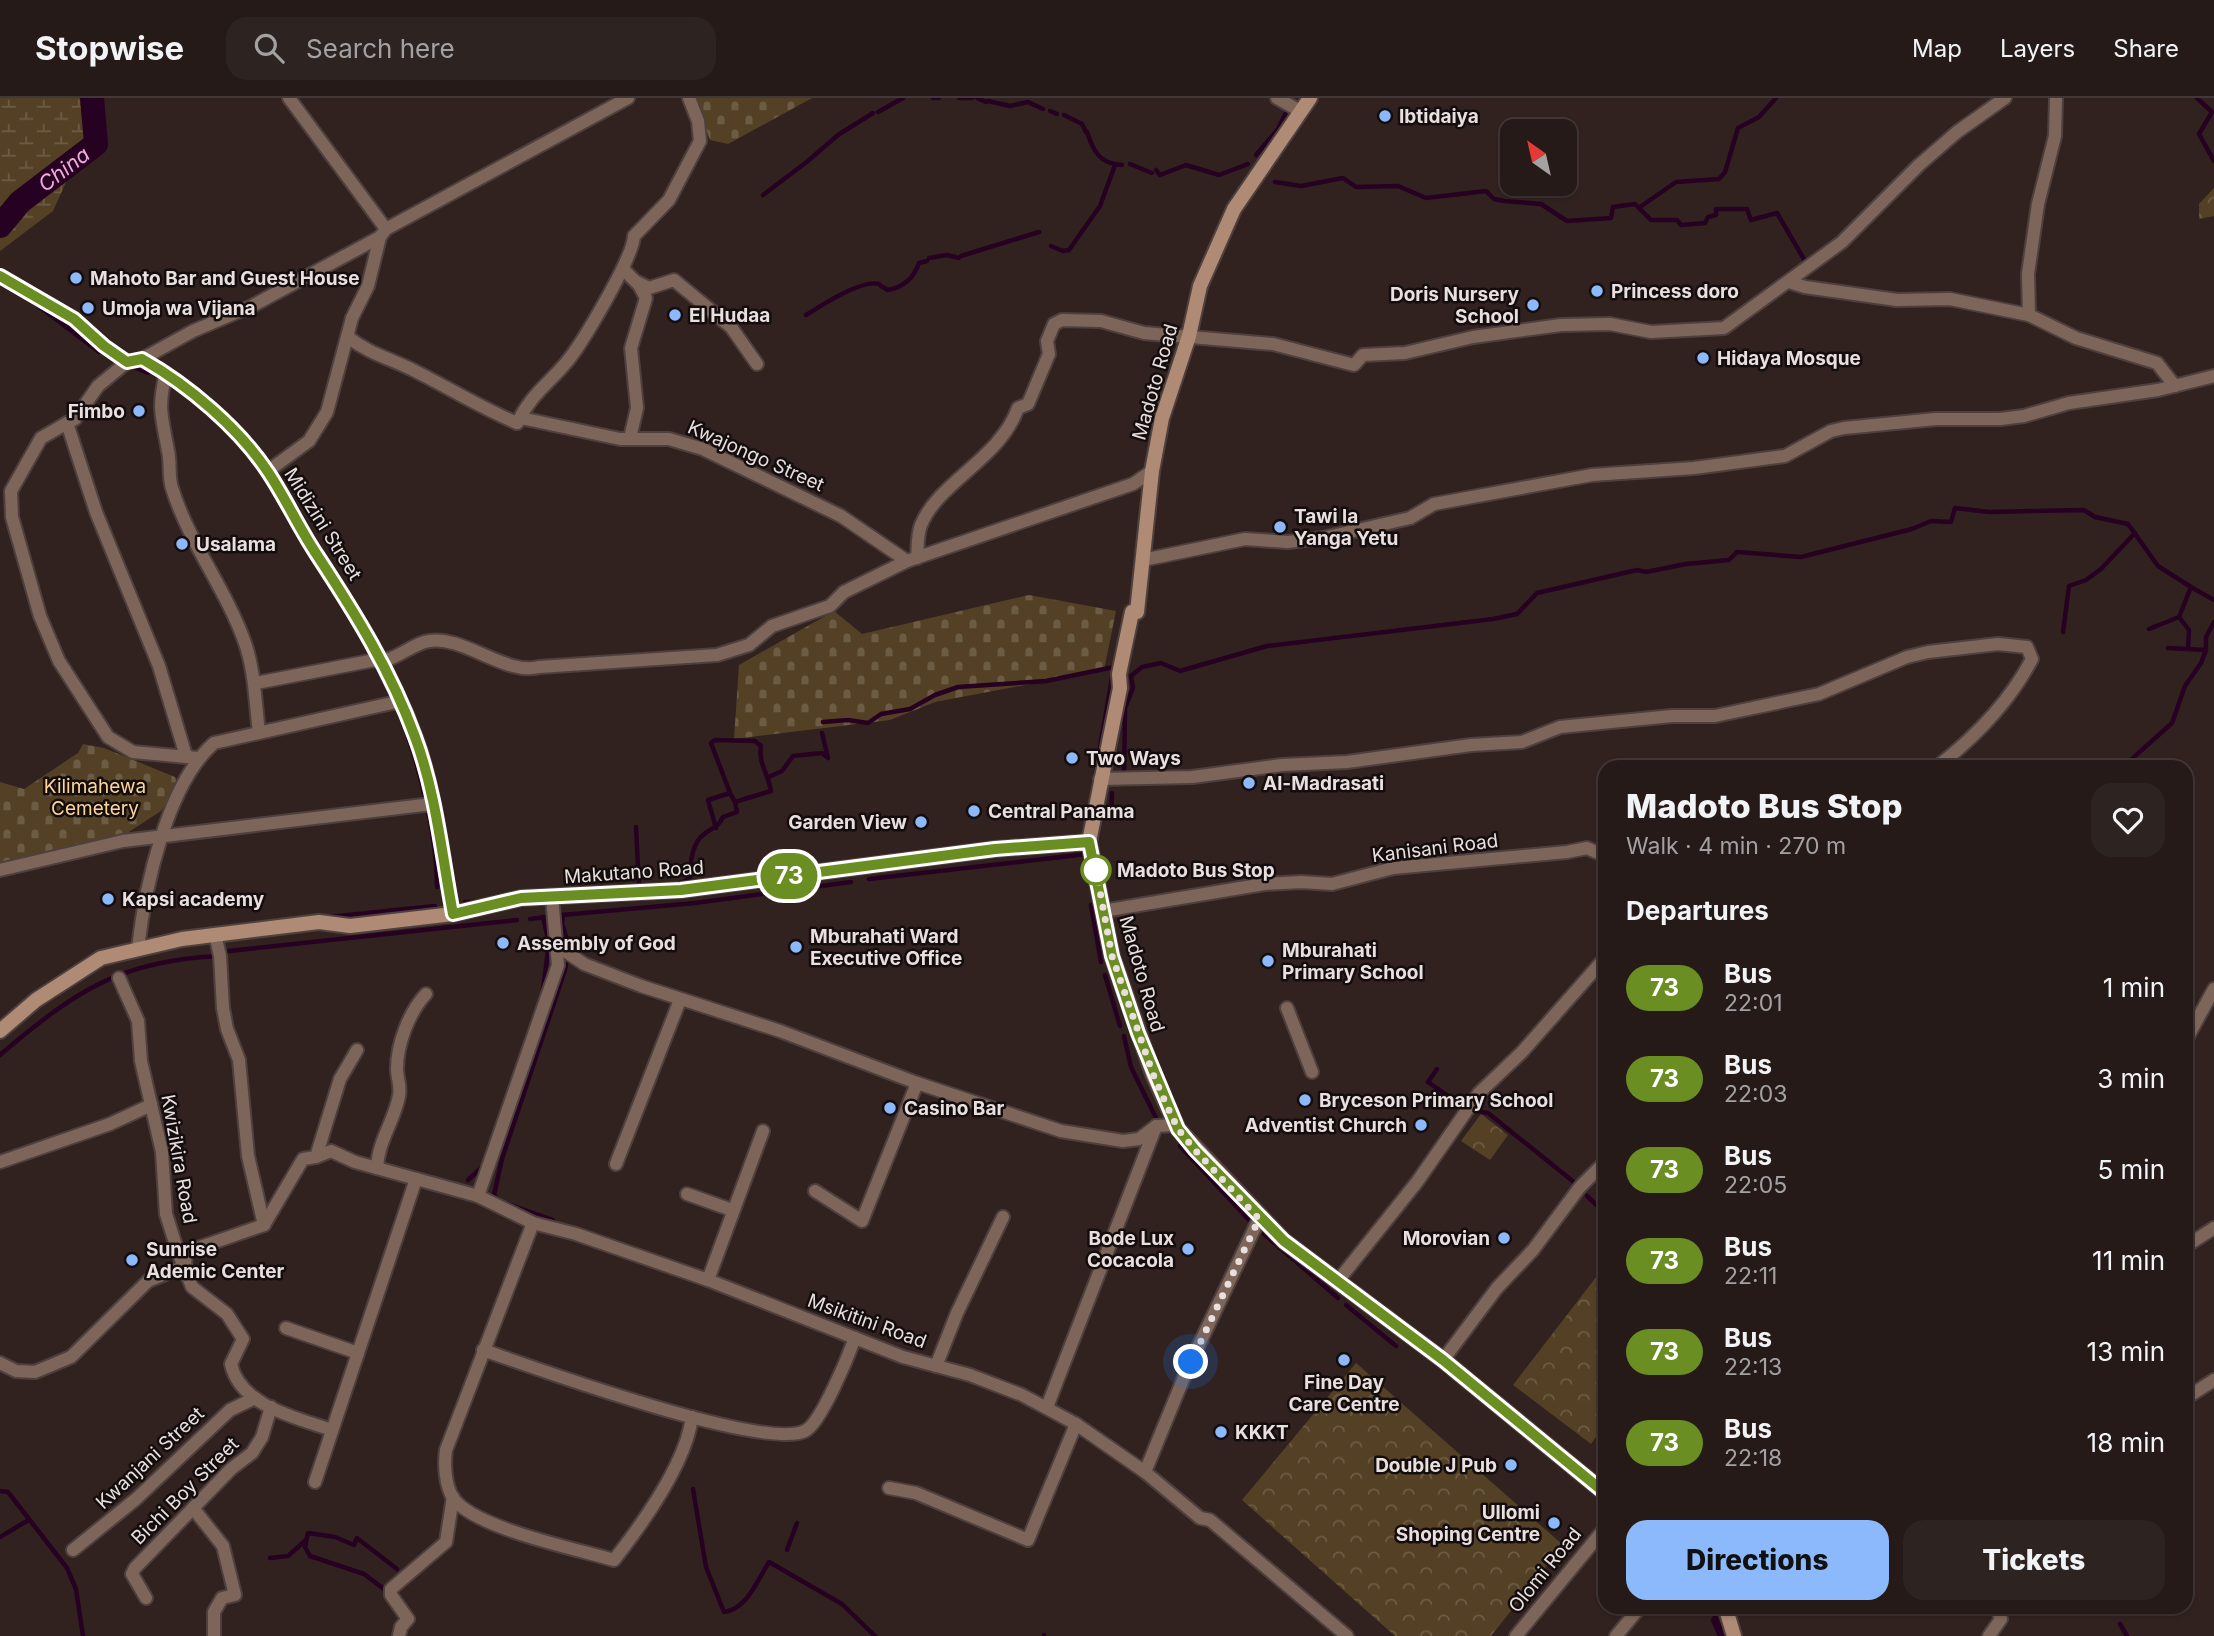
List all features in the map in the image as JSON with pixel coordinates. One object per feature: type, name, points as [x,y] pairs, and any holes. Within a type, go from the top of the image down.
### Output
[{"type":"main road","name":"Madoto Road","points":[[1310,98],[1234,209],[1200,286],[1189,336],[1162,418],[1152,471],[1137,612],[1132,612],[1089,842],[1112,956],[1138,1033],[1176,1125],[1195,1150],[1259,1219],[1337,1282],[1443,1360],[1598,1487]]},
{"type":"main road","name":"Makutano Road","points":[[0,1031],[36,1000],[102,958],[138,948],[215,934],[318,922],[350,926],[453,914],[521,898],[544,900],[552,897],[681,890],[995,849],[1089,842]]},
{"type":"main road","points":[[1727,1614],[1734,1636]]},
{"type":"street","points":[[289,98],[383,233]]},
{"type":"street","points":[[192,757],[133,752],[108,737],[59,661],[40,616],[12,517],[11,491],[41,438],[75,419],[98,386],[127,362],[142,359],[193,331],[252,306],[628,98]]},
{"type":"street","points":[[517,422],[528,399],[580,345],[634,247],[634,236],[650,216],[669,200],[700,141],[698,121],[689,98]]},
{"type":"street","points":[[1277,98],[1300,111]]},
{"type":"street","points":[[912,559],[920,528],[931,506],[1010,431],[1018,408],[1028,404],[1049,354],[1047,341],[1054,324],[1062,320],[1101,321],[1144,333],[1276,344],[1354,365],[1363,355],[1434,349],[1473,337],[1561,325],[1620,325],[1651,332],[1724,328],[1843,242],[1919,165],[1957,131],[2005,98]]},
{"type":"street","points":[[2029,315],[2028,274],[2038,204],[2055,136],[2056,98]]},
{"type":"street","points":[[268,471],[309,441],[327,412],[352,318],[368,286],[383,233]]},
{"type":"street","points":[[623,269],[646,298],[631,348],[637,408],[630,438]]},
{"type":"street","points":[[0,276],[74,319],[127,362]]},
{"type":"street","points":[[633,280],[649,288],[674,280],[731,327],[757,364]]},
{"type":"street","points":[[1789,282],[1805,287],[1897,300],[1950,299],[2029,315],[2076,338],[2157,363],[2175,386]]},
{"type":"street","name":"Kwajongo Street","points":[[348,337],[364,351],[407,368],[480,407],[517,422],[521,418],[620,439],[669,439],[703,449],[841,516],[912,559]]},
{"type":"street","name":"Midizini Street","points":[[142,359],[166,373],[219,417],[268,471],[383,662],[416,739],[432,804],[453,914]]},
{"type":"street","points":[[166,373],[159,401],[172,489],[203,557],[223,589],[244,642],[256,683],[259,732]]},
{"type":"street","points":[[1143,560],[1245,539],[1288,542],[1323,538],[1409,518],[1434,504],[1592,475],[1694,468],[1785,456],[1832,431],[1844,428],[1936,419],[2000,419],[2069,403],[2175,386],[2214,376]]},
{"type":"street","points":[[67,423],[96,512],[159,666],[192,757]]},
{"type":"street","points":[[256,683],[375,660],[383,662],[427,640],[452,645],[525,671],[539,667],[717,655],[749,646],[772,626],[830,606],[844,592],[912,559],[1133,484],[1152,471]]},
{"type":"street","points":[[1100,779],[1192,777],[1282,765],[1347,762],[1471,745],[1522,742],[1560,727],[1672,716],[1715,716],[1819,694],[1907,657],[1928,652],[1998,644],[2027,647],[2032,659],[2019,681],[1968,744],[1946,760]]},
{"type":"street","points":[[138,948],[144,902],[163,836],[192,757],[214,743],[401,701]]},
{"type":"street","points":[[0,870],[39,862],[78,849],[163,836],[432,804]]},
{"type":"street","name":"Kanisani Road","points":[[1103,911],[1264,884],[1301,881],[1332,884],[1393,868],[1587,848],[1598,853]]},
{"type":"street","points":[[478,1196],[558,965],[559,947],[552,897]]},
{"type":"street","points":[[215,934],[220,956],[223,1008],[227,1029],[239,1060],[248,1156],[264,1226]]},
{"type":"street","points":[[559,947],[576,958],[680,1000],[780,1031],[916,1083],[1061,1131],[1109,1140],[1139,1139],[1156,1126],[1176,1125]]},
{"type":"street","points":[[1337,1282],[1416,1182],[1479,1093],[1522,1052],[1598,966]]},
{"type":"street","name":"Kwizikira Road","points":[[119,978],[138,1021],[140,1054],[162,1152],[166,1214],[192,1287],[227,1314],[243,1339],[233,1359],[232,1368],[242,1386],[271,1407],[332,1430]]},
{"type":"street","points":[[2193,1027],[2214,989]]},
{"type":"street","points":[[377,1168],[378,1148],[399,1096],[400,1078],[397,1071],[405,1031],[415,1006],[426,994]]},
{"type":"street","points":[[615,1164],[680,1000]]},
{"type":"street","points":[[1287,1008],[1312,1072]]},
{"type":"street","points":[[0,1363],[16,1371],[35,1372],[71,1357],[148,1281],[184,1266],[186,1252],[264,1226],[303,1159],[316,1157],[340,1079],[357,1050]]},
{"type":"street","points":[[815,1191],[862,1221],[916,1083]]},
{"type":"street","points":[[0,1162],[110,1124],[151,1105]]},
{"type":"street","points":[[1047,1407],[1156,1126]]},
{"type":"street","points":[[708,1280],[763,1131]]},
{"type":"street","name":"Msikitini Road","points":[[316,1157],[331,1151],[377,1168],[478,1196],[533,1223],[576,1234],[708,1280],[855,1338],[980,1379],[1047,1407],[1145,1472],[1200,1518],[1210,1520],[1347,1636]]},
{"type":"street","points":[[1443,1360],[1497,1288],[1533,1250],[1580,1187],[1598,1169]]},
{"type":"street","points":[[315,1482],[416,1179]]},
{"type":"street","points":[[687,1194],[732,1210]]},
{"type":"street","points":[[936,1366],[957,1313],[1003,1217]]},
{"type":"street","points":[[1145,1472],[1187,1370],[1259,1219]]},
{"type":"street","points":[[399,1636],[401,1627],[408,1619],[391,1595],[391,1589],[446,1542],[453,1497],[444,1464],[446,1450],[533,1223]]},
{"type":"street","points":[[2193,1242],[2214,1228]]},
{"type":"street","points":[[286,1328],[358,1353]]},
{"type":"street","points":[[483,1350],[692,1417],[753,1431],[788,1434],[804,1431],[815,1423],[855,1338]]},
{"type":"street","points":[[2193,1394],[2214,1380]]},
{"type":"street","name":"Kwanjani Street","points":[[73,1550],[136,1499],[230,1410],[256,1398]]},
{"type":"street","name":"Bichi Boy Street","points":[[146,1598],[132,1574],[135,1568],[193,1508],[252,1453],[262,1437],[271,1407]]},
{"type":"street","points":[[453,1497],[473,1516],[614,1560],[630,1539],[681,1454],[692,1417]]},
{"type":"street","points":[[889,1488],[916,1493],[1028,1540],[1076,1424]]},
{"type":"street","points":[[193,1508],[223,1546],[235,1595],[222,1598],[217,1604],[214,1636]]},
{"type":"street","name":"Olomi Road","points":[[1516,1636],[1598,1536]]},
{"type":"street","points":[[1616,1636],[1634,1614]]},
{"type":"street","points":[[1989,1636],[2001,1619],[1999,1614]]},
{"type":"green space","points":[[0,98],[104,98],[53,211],[0,251]]},
{"type":"green space","points":[[694,98],[812,98],[728,144],[710,140]]},
{"type":"green space","points":[[2214,188],[2214,216],[2199,219],[2199,204]]},
{"type":"green space","points":[[1029,595],[1116,611],[1104,670],[935,702],[890,720],[734,739],[739,665],[834,611],[862,634]]},
{"type":"green space","name":"Kilimahewa Cemetery","points":[[83,744],[104,748],[175,777],[178,787],[161,811],[121,837],[0,869],[0,782],[24,789],[78,753]]},
{"type":"green space","points":[[1481,1114],[1508,1135],[1490,1160],[1461,1141]]},
{"type":"green space","points":[[1598,1275],[1598,1434],[1591,1444],[1513,1385]]},
{"type":"green space","points":[[1356,1363],[1563,1545],[1491,1636],[1395,1636],[1242,1500]]},
{"type":"waterway","name":"China","points":[[0,226],[20,202],[96,144],[92,98]]},
{"type":"waterway","points":[[878,112],[903,98]]},
{"type":"waterway","points":[[933,98],[939,98]]},
{"type":"waterway","points":[[959,98],[972,98]]},
{"type":"waterway","points":[[977,98],[986,102]]},
{"type":"waterway","points":[[1640,207],[1676,182],[1719,179],[1725,172],[1738,128],[1759,117],[1776,98]]},
{"type":"waterway","points":[[2197,98],[2212,112],[2199,134],[2214,161]]},
{"type":"waterway","points":[[988,101],[1010,106],[1028,102],[1043,109]]},
{"type":"waterway","points":[[1256,155],[1278,129],[1288,109]]},
{"type":"waterway","points":[[1050,111],[1057,114]]},
{"type":"waterway","points":[[809,160],[838,135],[873,113]]},
{"type":"waterway","points":[[1064,115],[1082,124],[1086,132]]},
{"type":"waterway","points":[[1087,132],[1102,159],[1122,165]]},
{"type":"waterway","points":[[763,195],[808,161]]},
{"type":"waterway","points":[[1130,164],[1152,173]]},
{"type":"waterway","points":[[1156,170],[1160,175],[1186,165],[1219,175],[1248,164]]},
{"type":"waterway","points":[[1051,246],[1063,251],[1069,250],[1100,206],[1115,165]]},
{"type":"waterway","points":[[1275,182],[1301,186],[1343,178],[1356,187],[1398,186],[1426,198],[1486,191],[1494,199],[1541,204],[1567,221],[1611,218],[1613,207],[1635,204],[1651,220],[1677,220],[1681,225],[1705,223],[1708,217],[1716,215],[1716,209],[1747,209],[1751,220],[1777,213],[1805,261]]},
{"type":"waterway","points":[[961,256],[1039,232]]},
{"type":"waterway","points":[[929,258],[947,255],[959,258]]},
{"type":"waterway","points":[[881,286],[888,290],[899,287],[911,277],[919,263],[927,261]]},
{"type":"waterway","points":[[806,315],[853,289],[872,283],[879,284]]},
{"type":"waterway","points":[[33,302],[99,352]]},
{"type":"waterway","points":[[129,365],[148,373]]},
{"type":"waterway","points":[[1124,775],[1125,708],[1133,688],[1131,676],[1142,667],[1161,663],[1180,671],[1267,646],[1493,619],[1517,614],[1537,593],[1637,570],[1646,572],[1686,564],[1729,560],[1737,552],[1801,557],[1912,529],[1931,521],[1951,522],[1955,508],[1989,512],[2084,510],[2095,517],[2128,524],[2158,566],[2191,587]]},
{"type":"waterway","points":[[2063,632],[2069,586],[2086,580],[2101,569],[2135,533]]},
{"type":"waterway","points":[[2149,629],[2179,617],[2191,587],[2214,600]]},
{"type":"waterway","points":[[2179,617],[2189,630],[2188,647]]},
{"type":"waterway","points":[[2131,760],[2172,723],[2185,686],[2201,663],[2206,650],[2206,637],[2214,622]]},
{"type":"waterway","points":[[2168,648],[2206,650]]},
{"type":"waterway","points":[[823,722],[848,720],[868,723],[881,714],[910,709],[935,695],[958,687],[1046,681],[1114,667],[1088,817]]},
{"type":"waterway","points":[[396,705],[411,747],[430,819],[437,887]]},
{"type":"waterway","points":[[769,777],[782,771],[793,756],[822,753],[828,758],[822,733]]},
{"type":"waterway","points":[[716,828],[708,800],[730,793],[735,802],[771,791],[761,758],[761,746],[755,741],[715,740],[711,743],[730,793]]},
{"type":"waterway","points":[[1111,816],[1112,793]]},
{"type":"waterway","points":[[681,883],[690,878],[692,855],[699,839],[717,826],[723,817],[737,812],[735,802]]},
{"type":"waterway","points":[[636,827],[639,887]]},
{"type":"waterway","points":[[869,879],[1087,854]]},
{"type":"waterway","points":[[562,915],[695,903],[851,882]]},
{"type":"waterway","points":[[465,902],[477,902]]},
{"type":"waterway","points":[[1091,905],[1101,962]]},
{"type":"waterway","points":[[329,917],[435,906]]},
{"type":"waterway","points":[[499,1201],[494,1195],[502,1159],[565,970],[569,946],[562,924],[563,915]]},
{"type":"waterway","points":[[530,919],[554,916]]},
{"type":"waterway","points":[[543,917],[549,943],[543,990]]},
{"type":"waterway","points":[[0,1055],[76,997],[100,983],[154,964],[220,956],[220,952],[517,920]]},
{"type":"waterway","points":[[1105,975],[1120,1026]]},
{"type":"waterway","points":[[1124,1036],[1131,1067],[1156,1118]]},
{"type":"waterway","points":[[1437,1069],[1428,1082],[1467,1109],[1488,1113],[1575,1183]]},
{"type":"waterway","points":[[1180,1146],[1249,1220]]},
{"type":"waterway","points":[[468,1180],[482,1167]]},
{"type":"waterway","points":[[1587,1196],[1598,1206]]},
{"type":"waterway","points":[[508,1204],[553,1220]]},
{"type":"waterway","points":[[1264,1234],[1338,1298]]},
{"type":"waterway","points":[[1346,1305],[1396,1346]]},
{"type":"waterway","points":[[693,1489],[706,1567],[724,1612],[732,1610],[745,1600],[769,1562],[842,1604],[875,1636]]},
{"type":"waterway","points":[[0,1491],[8,1492],[67,1568],[76,1589],[83,1636]]},
{"type":"waterway","points":[[0,1537],[27,1521]]},
{"type":"waterway","points":[[787,1550],[797,1523]]},
{"type":"waterway","points":[[388,1592],[364,1574],[310,1556],[305,1547],[308,1533],[335,1537],[354,1545],[357,1538],[397,1569]]},
{"type":"waterway","points":[[270,1558],[288,1556],[306,1540]]},
{"type":"waterway","points":[[1714,1614],[1724,1636]]},
{"type":"waterway","points":[[1713,1620],[1720,1636]]},
{"type":"waterway","points":[[2120,1624],[2127,1636]]},
{"type":"bus line","name":"73","points":[[0,276],[27,289],[74,319],[127,362],[142,359],[166,373],[197,396],[219,417],[268,471],[383,662],[401,701],[416,739],[428,782],[453,914],[521,898],[544,900],[552,897],[681,890],[995,849],[1089,842],[1112,956],[1153,1074],[1178,1129],[1259,1219],[1304,1259],[1443,1360],[1598,1487]]},
{"type":"place","name":"Ibtidaiya","points":[[1385,116]]},
{"type":"place","name":"Mahoto Bar and Guest House","points":[[76,278]]},
{"type":"place","name":"Princess doro","points":[[1597,291]]},
{"type":"place","name":"Doris Nursery School","points":[[1533,305]]},
{"type":"place","name":"Umoja wa Vijana","points":[[88,308]]},
{"type":"place","name":"El Hudaa","points":[[675,315]]},
{"type":"place","name":"Hidaya Mosque","points":[[1703,358]]},
{"type":"place","name":"Fimbo","points":[[139,411]]},
{"type":"place","name":"Tawi la Yanga Yetu","points":[[1280,527]]},
{"type":"place","name":"Usalama","points":[[182,544]]},
{"type":"place","name":"Two Ways","points":[[1072,758]]},
{"type":"place","name":"Al-Madrasati","points":[[1249,783]]},
{"type":"place","name":"Central Panama","points":[[974,811]]},
{"type":"place","name":"Garden View","points":[[921,822]]},
{"type":"place","name":"Madoto Bus Stop","points":[[1096,870]]},
{"type":"place","name":"Kapsi academy","points":[[108,899]]},
{"type":"place","name":"Assembly of God","points":[[503,943]]},
{"type":"place","name":"Mburahati Ward Executive Office","points":[[796,947]]},
{"type":"place","name":"Mburahati Primary School","points":[[1268,961]]},
{"type":"place","name":"Bryceson Primary School","points":[[1305,1100]]},
{"type":"place","name":"Casino Bar","points":[[890,1108]]},
{"type":"place","name":"Adventist Church","points":[[1421,1125]]},
{"type":"place","name":"Morovian","points":[[1504,1238]]},
{"type":"place","name":"Bode Lux Cocacola","points":[[1188,1249]]},
{"type":"place","name":"Sunrise Ademic Center","points":[[132,1260]]},
{"type":"place","name":"Fine Day Care Centre","points":[[1344,1360]]},
{"type":"place","name":"KKKT","points":[[1221,1432]]},
{"type":"place","name":"Double J Pub","points":[[1511,1465]]},
{"type":"place","name":"Ullomi Shoping Centre","points":[[1554,1523]]},
{"type":"route","points":[[1096,870],[1112,956],[1166,1104],[1178,1129],[1259,1219],[1191,1362]]}]
